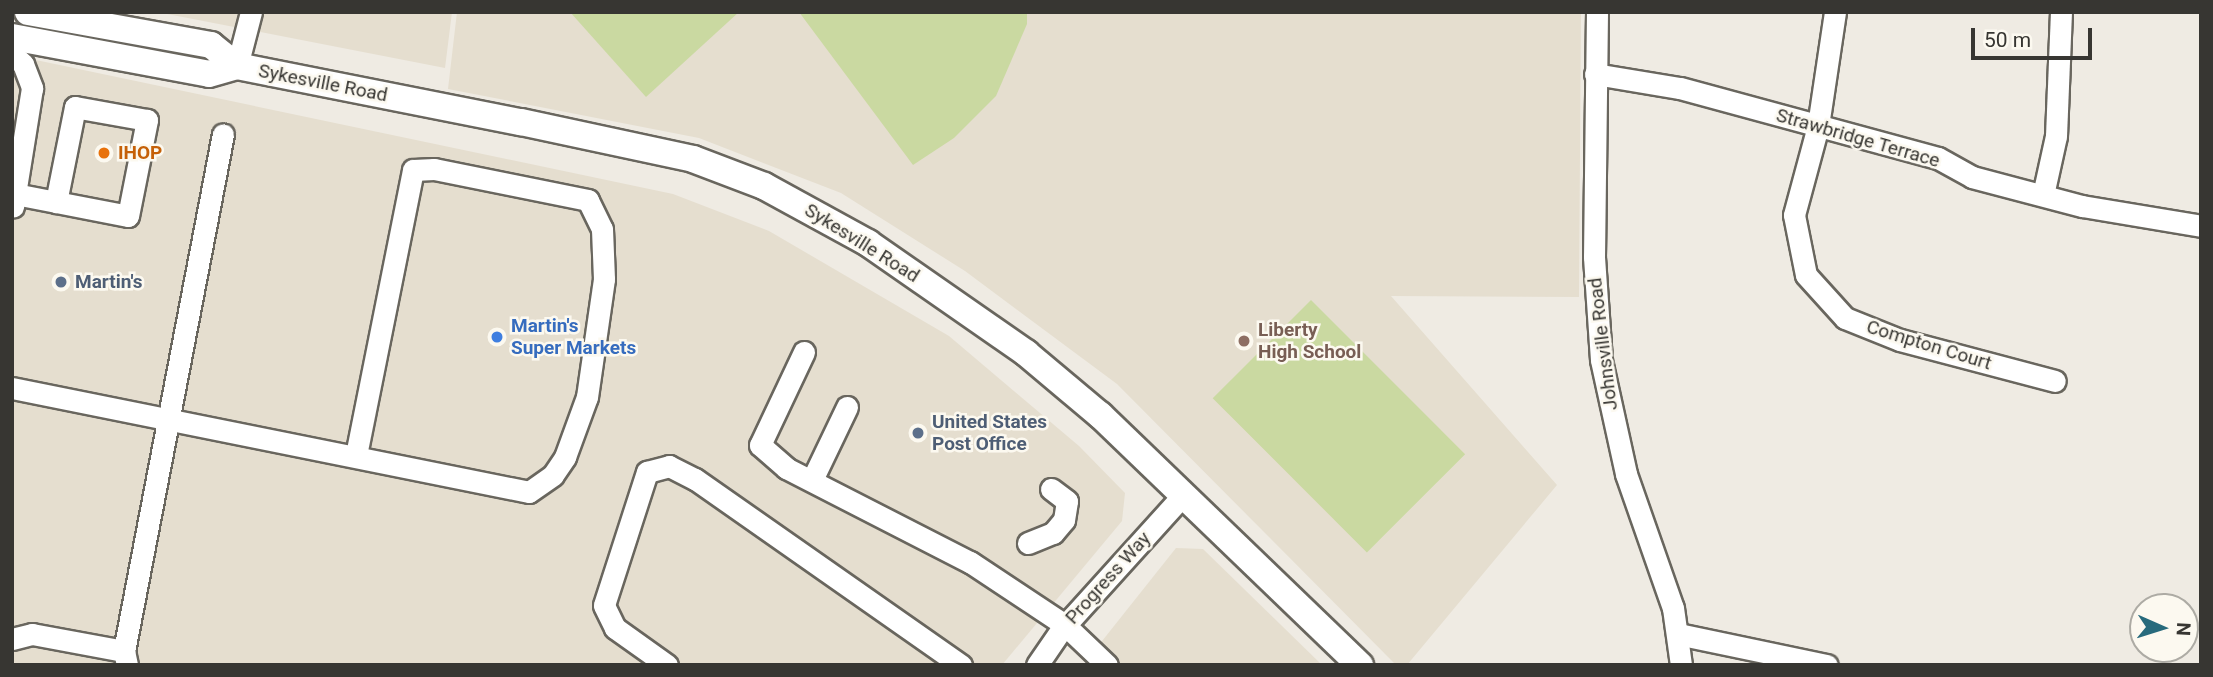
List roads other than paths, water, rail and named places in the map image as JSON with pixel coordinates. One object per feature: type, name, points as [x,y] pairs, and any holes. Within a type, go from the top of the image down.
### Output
[{"type":"main road","name":"Sykesville Road","points":[[28,12],[211,45],[237,66]]},
{"type":"main road","name":"Sykesville Road","points":[[12,37],[209,74],[237,66],[630,144],[693,159],[764,186],[868,243],[1026,353],[1100,415],[1360,665]]},
{"type":"street","points":[[237,66],[251,12]]},
{"type":"street","name":"Johnsville Road","points":[[1597,12],[1594,257],[1601,359],[1626,474],[1661,569],[1678,634],[1681,665]]},
{"type":"street","name":"Compton Court","points":[[1835,12],[1818,126],[1794,215],[1806,275],[1844,318],[1900,340],[2055,381]]},
{"type":"street","points":[[2043,195],[2056,136],[2061,12]]},
{"type":"street","points":[[12,54],[23,64],[32,88],[13,201],[57,202],[128,216],[147,120],[75,107],[57,202]]},
{"type":"street","name":"Strawbridge Terrace","points":[[1595,74],[1680,88],[1938,158],[1972,177],[2043,195],[2201,226]]},
{"type":"street","points":[[12,639],[32,634],[125,658],[223,135]]},
{"type":"street","points":[[12,388],[356,454],[389,466],[529,492],[553,475],[581,419],[603,305],[602,229],[597,211],[588,201],[434,169],[413,170],[356,454]]},
{"type":"street","points":[[804,352],[760,444],[786,468],[970,562],[1065,625],[1107,665]]},
{"type":"street","points":[[812,480],[847,407]]},
{"type":"street","points":[[667,665],[615,628],[604,605],[647,472],[669,466],[695,479],[961,665]]},
{"type":"street","points":[[1028,543],[1053,533],[1064,520],[1067,501],[1051,489]]},
{"type":"street","name":"Progress Way","points":[[1037,665],[1065,625],[1183,495]]},
{"type":"street","points":[[1678,634],[1827,665]]},
{"type":"place","name":"IHOP","points":[[104,153]]},
{"type":"place","name":"Martin's","points":[[61,282]]},
{"type":"place","name":"Martin's Super Markets","points":[[497,337]]},
{"type":"place","name":"Liberty High School","points":[[1244,341]]},
{"type":"place","name":"United States Post Office","points":[[918,433]]}]
